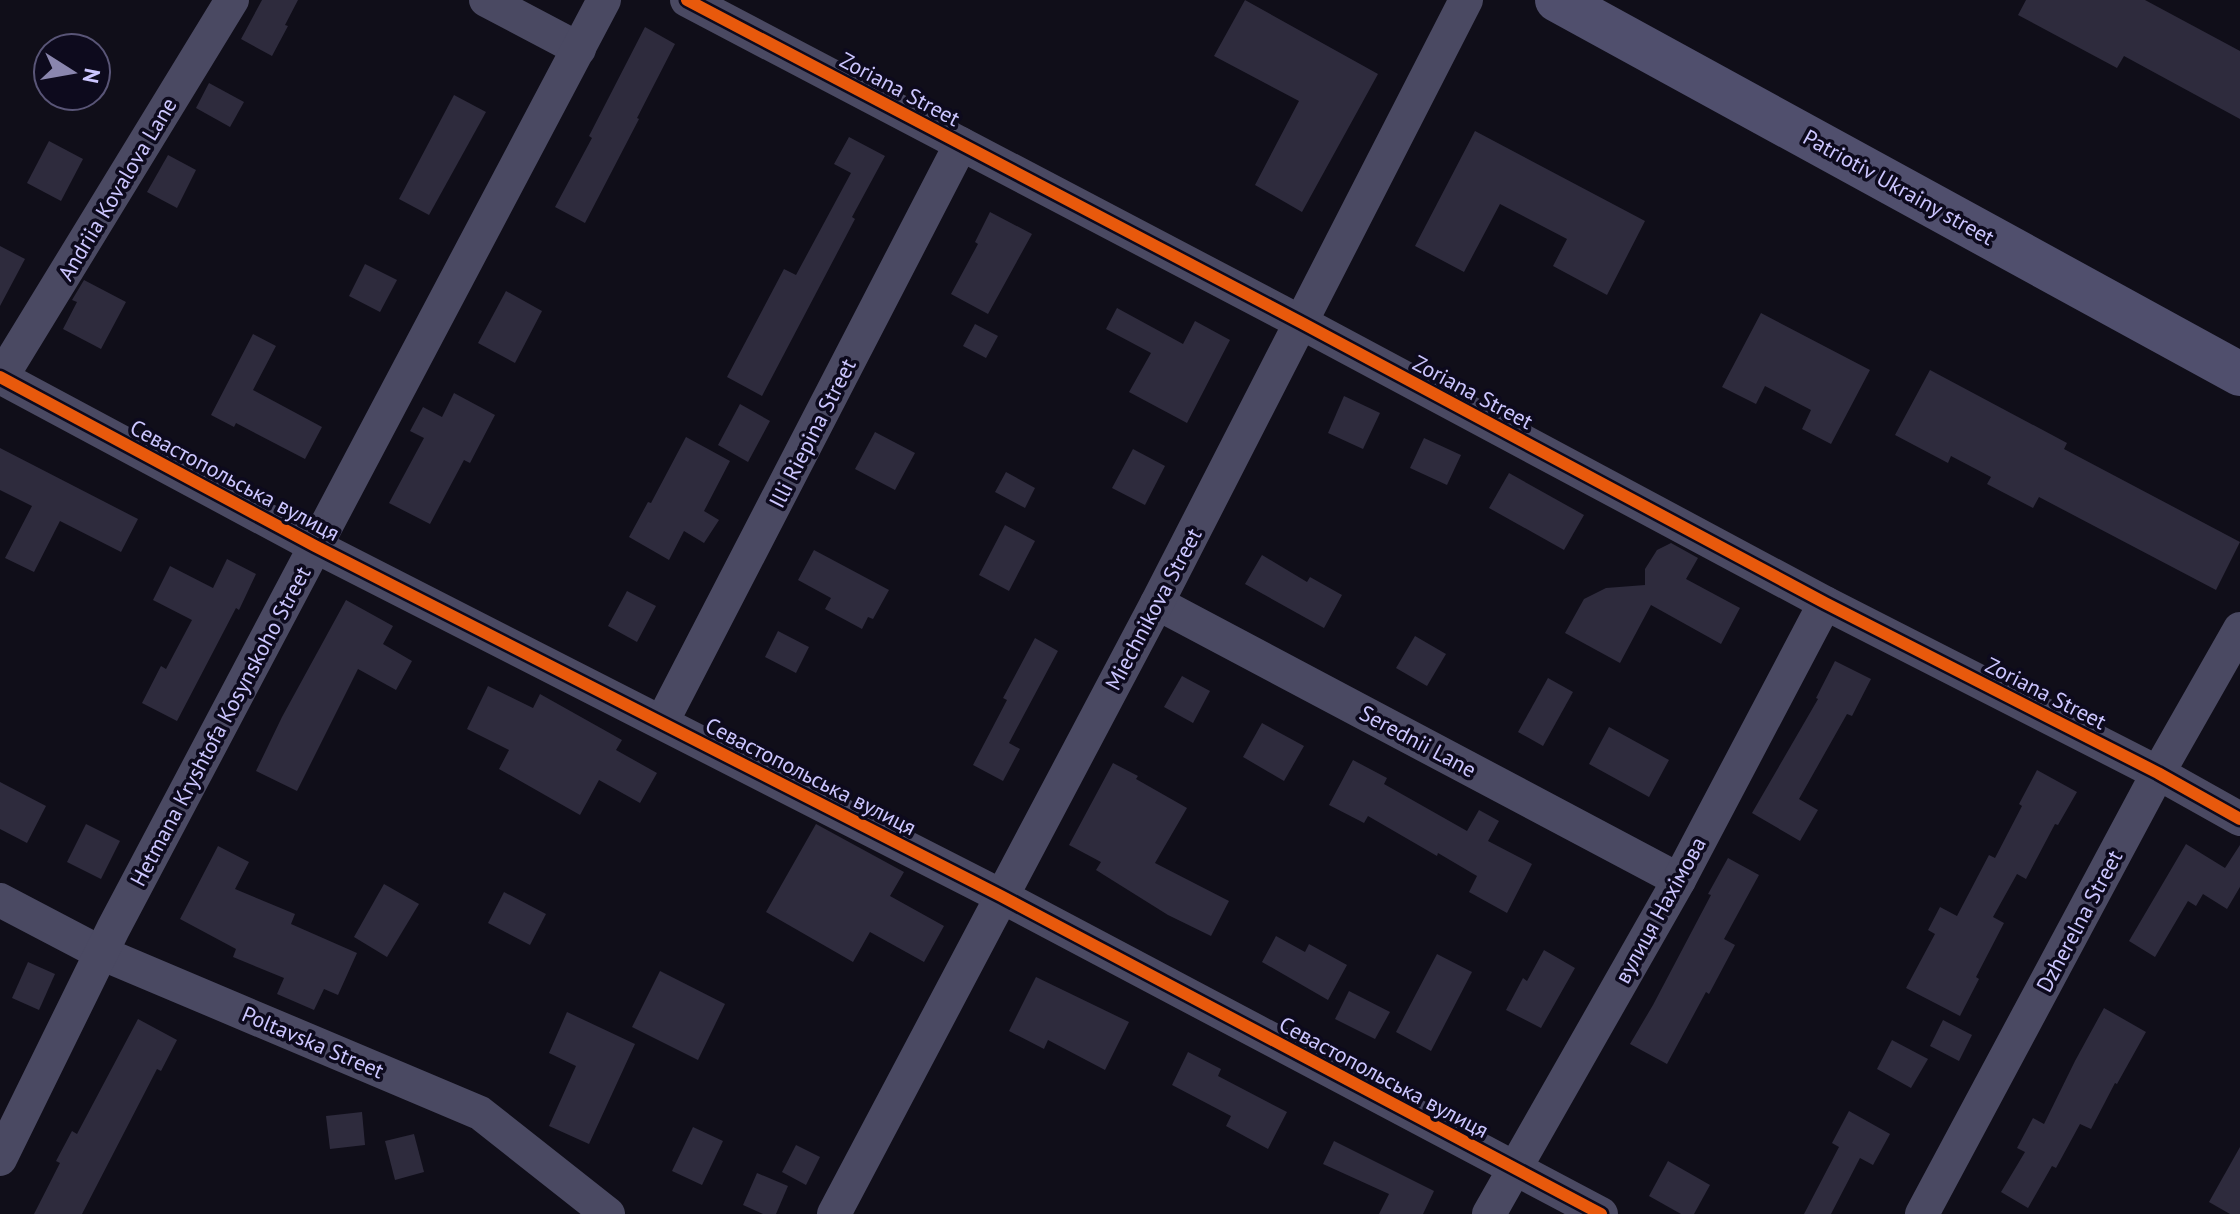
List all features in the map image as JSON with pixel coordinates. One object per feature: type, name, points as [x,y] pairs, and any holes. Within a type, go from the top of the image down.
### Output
[{"type":"main road","name":"Patriotiv Ukrainy street","points":[[1557,0],[2240,374]]},
{"type":"street","name":"Andriia Kovalova Lane","points":[[1,378],[232,0]]},
{"type":"street","points":[[486,0],[579,49]]},
{"type":"street","name":"Hetmana Kryshtofa Kosynskoho Street","points":[[0,1159],[101,953],[604,0]]},
{"type":"street","name":"Zoriana Street","points":[[687,0],[1302,323],[1825,603],[2158,773],[2240,819]]},
{"type":"street","name":"Miechnikova Street","points":[[834,1214],[1157,603],[1466,0]]},
{"type":"street","name":"Illi Riepina Street","points":[[662,722],[961,144]]},
{"type":"street","name":"Севастопольська вулиця","points":[[1,378],[315,546],[1001,896],[1601,1214]]},
{"type":"street","name":"Serednii Lane","points":[[1157,603],[1679,880]]},
{"type":"street","name":"вулиця Нахімова","points":[[1489,1214],[1679,880],[1825,603]]},
{"type":"street","name":"Dzherelna Street","points":[[1922,1214],[2158,773],[2240,629]]},
{"type":"street","name":"Poltavska Street","points":[[0,900],[101,953],[480,1113],[608,1214]]},
{"type":"building","points":[[262,0],[298,0],[272,56],[241,39]]},
{"type":"building","points":[[1245,0],[1378,74],[1302,212],[1255,185],[1299,101],[1214,56]]},
{"type":"building","points":[[2026,0],[2145,0],[2240,51],[2240,119],[2124,56],[2117,68],[2018,15]]},
{"type":"building","points":[[645,27],[675,44],[585,223],[555,207]]},
{"type":"building","points":[[209,83],[244,102],[230,127],[196,108]]},
{"type":"building","points":[[454,95],[486,112],[429,215],[399,199]]},
{"type":"building","points":[[1475,131],[1645,221],[1607,295],[1553,266],[1567,239],[1500,204],[1464,272],[1415,246]]},
{"type":"building","points":[[849,137],[885,156],[762,396],[727,377],[784,269],[796,275],[851,173],[834,164]]},
{"type":"building","points":[[49,141],[83,159],[61,201],[27,183]]},
{"type":"building","points":[[168,155],[196,170],[177,208],[147,192]]},
{"type":"building","points":[[990,212],[1032,234],[988,314],[951,294],[978,244],[975,242]]},
{"type":"building","points":[[0,246],[25,259],[0,306]]},
{"type":"building","points":[[365,264],[397,280],[380,312],[349,296]]},
{"type":"building","points":[[84,280],[126,302],[101,349],[63,329],[77,302],[72,300]]},
{"type":"building","points":[[506,291],[542,311],[515,363],[478,343]]},
{"type":"building","points":[[1117,308],[1183,344],[1195,321],[1230,340],[1187,423],[1129,392],[1151,353],[1106,329]]},
{"type":"building","points":[[1761,313],[1870,370],[1831,444],[1802,429],[1811,410],[1765,386],[1756,404],[1722,387]]},
{"type":"building","points":[[975,324],[998,336],[986,358],[963,346]]},
{"type":"building","points":[[253,334],[276,346],[253,390],[322,427],[305,459],[236,423],[234,427],[211,415]]},
{"type":"building","points":[[1930,370],[2067,443],[2064,449],[2240,542],[2216,590],[2039,497],[2033,508],[1987,484],[1991,477],[1951,456],[1948,463],[1895,435]]},
{"type":"building","points":[[454,393],[495,415],[470,463],[464,460],[430,524],[389,503],[424,438],[410,431],[423,407],[442,417]]},
{"type":"building","points":[[1344,396],[1380,413],[1363,449],[1328,433]]},
{"type":"building","points":[[740,404],[770,421],[748,462],[718,445]]},
{"type":"building","points":[[875,432],[915,453],[895,490],[855,469]]},
{"type":"building","points":[[686,437],[730,461],[704,511],[719,520],[704,543],[684,531],[669,560],[629,537]]},
{"type":"building","points":[[1424,438],[1461,455],[1447,485],[1410,468]]},
{"type":"building","points":[[0,448],[138,519],[121,552],[60,521],[34,572],[5,558],[32,506],[0,490]]},
{"type":"building","points":[[1133,449],[1165,466],[1145,505],[1112,488]]},
{"type":"building","points":[[1006,472],[1035,488],[1025,508],[995,492]]},
{"type":"building","points":[[1509,473],[1584,515],[1564,550],[1489,508]]},
{"type":"building","points":[[1005,525],[1035,541],[1009,591],[979,575]]},
{"type":"building","points":[[1671,543],[1698,558],[1686,579],[1740,608],[1721,644],[1651,605],[1620,663],[1565,633],[1584,599],[1606,588],[1645,585],[1645,569],[1657,550]]},
{"type":"building","points":[[814,550],[889,590],[873,619],[868,617],[862,629],[825,609],[831,598],[798,580]]},
{"type":"building","points":[[1262,555],[1307,582],[1310,577],[1342,595],[1324,628],[1245,584]]},
{"type":"building","points":[[227,559],[256,574],[177,721],[142,703],[161,666],[166,669],[192,620],[153,600],[170,566],[213,588]]},
{"type":"building","points":[[627,591],[656,606],[637,642],[608,626]]},
{"type":"building","points":[[346,600],[393,626],[383,644],[412,661],[396,690],[358,669],[297,791],[256,771]]},
{"type":"building","points":[[778,631],[809,647],[796,673],[765,657]]},
{"type":"building","points":[[1415,636],[1446,654],[1427,686],[1396,668]]},
{"type":"building","points":[[1035,638],[1058,651],[1009,743],[1020,749],[1003,781],[973,765],[1007,700],[1003,698]]},
{"type":"building","points":[[1835,661],[1871,679],[1852,716],[1847,714],[1799,799],[1818,810],[1800,841],[1752,813],[1818,699]]},
{"type":"building","points":[[1182,676],[1210,691],[1193,723],[1164,707]]},
{"type":"building","points":[[1548,678],[1573,692],[1543,746],[1518,732]]},
{"type":"building","points":[[488,686],[533,708],[540,694],[622,740],[616,750],[657,773],[640,803],[599,780],[580,815],[499,769],[509,750],[467,729]]},
{"type":"building","points":[[1262,723],[1304,746],[1284,781],[1243,757]]},
{"type":"building","points":[[1609,727],[1669,760],[1649,797],[1589,764]]},
{"type":"building","points":[[1353,760],[1387,778],[1384,784],[1467,831],[1479,810],[1499,821],[1488,841],[1532,864],[1507,913],[1469,892],[1477,876],[1368,816],[1364,823],[1329,805]]},
{"type":"building","points":[[1113,763],[1187,808],[1155,863],[1229,901],[1211,936],[1168,915],[1096,870],[1101,862],[1069,845]]},
{"type":"building","points":[[2037,770],[2077,792],[2058,825],[2055,824],[2026,879],[2017,874],[1993,917],[2004,923],[1960,1016],[1906,988],[1935,934],[1928,930],[1940,907],[1957,916],[1989,855],[1995,858]]},
{"type":"building","points":[[0,782],[46,806],[27,843],[0,829]]},
{"type":"building","points":[[86,824],[120,841],[101,879],[67,862]]},
{"type":"building","points":[[816,824],[904,872],[890,896],[944,926],[924,962],[870,932],[853,962],[766,912]]},
{"type":"building","points":[[2186,844],[2225,868],[2240,845],[2240,887],[2227,909],[2203,894],[2196,906],[2188,901],[2155,957],[2129,941]]},
{"type":"building","points":[[218,846],[249,862],[235,889],[295,914],[291,924],[357,953],[338,995],[324,989],[314,1010],[277,994],[284,978],[233,957],[236,949],[180,919]]},
{"type":"building","points":[[1728,858],[1759,875],[1724,939],[1735,945],[1667,1064],[1630,1044]]},
{"type":"building","points":[[384,884],[419,904],[387,957],[354,937]]},
{"type":"building","points":[[504,892],[546,914],[530,945],[488,923]]},
{"type":"building","points":[[1276,936],[1305,952],[1309,944],[1347,965],[1328,1000],[1262,962]]},
{"type":"building","points":[[1544,950],[1575,968],[1541,1028],[1506,1010],[1523,978],[1527,981]]},
{"type":"building","points":[[1437,954],[1472,972],[1431,1051],[1396,1032]]},
{"type":"building","points":[[28,962],[55,974],[39,1010],[12,998]]},
{"type":"building","points":[[660,971],[725,1004],[698,1060],[632,1027]]},
{"type":"building","points":[[1036,977],[1129,1022],[1105,1070],[1048,1040],[1044,1049],[1009,1031]]},
{"type":"building","points":[[1349,991],[1390,1012],[1375,1039],[1335,1019]]},
{"type":"building","points":[[2104,1008],[2146,1032],[2091,1129],[2080,1124],[2056,1168],[2052,1166],[2028,1208],[2001,1192],[2025,1152],[2017,1148],[2033,1118],[2044,1124]]},
{"type":"building","points":[[567,1012],[635,1044],[589,1144],[549,1126],[576,1066],[549,1053]]},
{"type":"building","points":[[138,1019],[177,1040],[161,1071],[157,1069],[82,1214],[34,1214],[60,1163],[56,1161],[72,1131],[77,1134]]},
{"type":"building","points":[[1943,1020],[1972,1035],[1959,1061],[1930,1046]]},
{"type":"building","points":[[1892,1040],[1928,1059],[1911,1088],[1877,1069]]},
{"type":"building","points":[[1188,1052],[1221,1069],[1218,1076],[1287,1112],[1268,1149],[1226,1126],[1231,1116],[1172,1085]]},
{"type":"building","points":[[1849,1111],[1890,1134],[1873,1165],[1860,1158],[1831,1214],[1804,1214],[1839,1147],[1832,1143]]},
{"type":"building","points":[[362,1112],[365,1145],[330,1149],[326,1116]]},
{"type":"building","points":[[693,1127],[723,1141],[702,1185],[672,1171]]},
{"type":"building","points":[[414,1134],[424,1172],[395,1180],[385,1141]]},
{"type":"building","points":[[1334,1141],[1434,1191],[1423,1214],[1379,1214],[1389,1194],[1323,1164]]},
{"type":"building","points":[[796,1145],[820,1157],[806,1185],[782,1172]]},
{"type":"building","points":[[2240,1147],[2240,1214],[2230,1214],[2209,1202]]},
{"type":"building","points":[[1668,1161],[1710,1185],[1694,1214],[1681,1214],[1649,1196]]},
{"type":"building","points":[[757,1173],[788,1186],[776,1214],[763,1214],[743,1205]]},
{"type":"cycle path","points":[[687,0],[1302,323],[1825,603],[2158,773],[2240,819]]},
{"type":"cycle path","points":[[0,377],[315,546],[1001,896],[1601,1214]]}]
